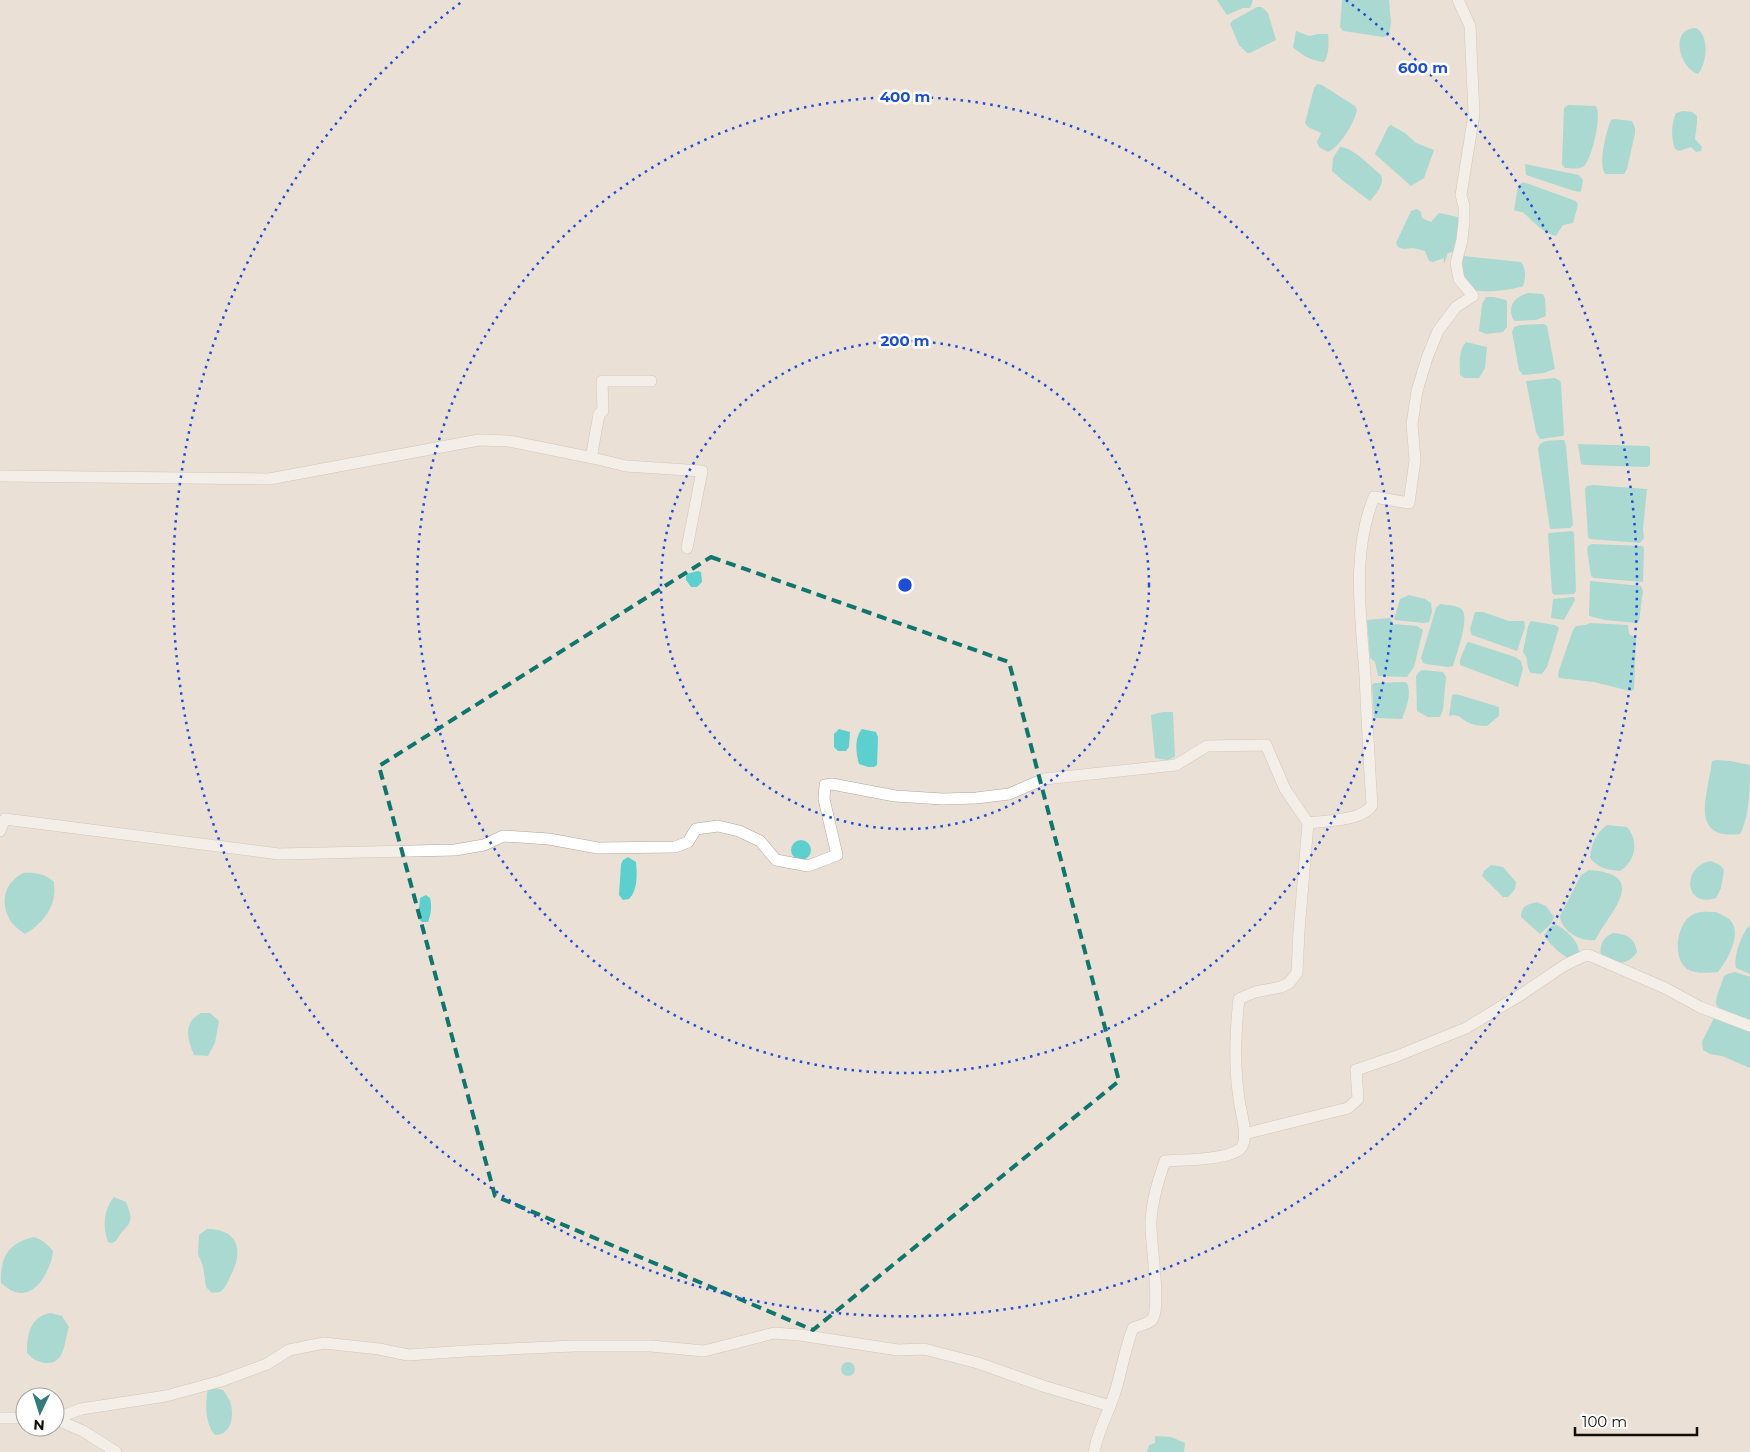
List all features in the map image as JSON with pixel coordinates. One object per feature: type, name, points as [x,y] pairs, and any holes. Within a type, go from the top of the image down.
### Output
[{"type":"street","points":[[1308,823],[1334,821],[1363,813],[1369,811],[1372,805],[1360,567],[1365,525],[1374,497],[1409,503],[1414,460],[1412,424],[1417,391],[1427,358],[1438,330],[1456,307],[1473,296],[1459,280],[1456,263],[1462,240],[1464,206],[1462,195],[1474,114],[1470,26],[1458,0]]},
{"type":"street","points":[[593,458],[592,453],[599,414],[603,411],[602,381],[651,381]]},
{"type":"street","points":[[0,476],[269,479],[479,440],[509,442],[626,466],[702,471],[687,548]]},
{"type":"street","points":[[0,831],[5,819],[279,854],[455,850],[484,845],[503,836],[549,839],[598,848],[675,847],[688,842],[696,829],[718,826],[739,831],[760,841],[776,860],[808,866],[837,856],[824,799],[825,785],[895,796],[942,799],[976,798],[1009,794],[1044,779],[1176,765],[1207,746],[1266,745],[1285,789],[1308,823],[1297,972],[1289,984],[1239,998],[1236,1047],[1237,1087],[1244,1134],[1242,1147],[1232,1153],[1220,1156],[1165,1161],[1155,1188],[1150,1222],[1155,1315],[1149,1322],[1133,1328],[1117,1388],[1099,1431],[1094,1452]]},
{"type":"street","points":[[1244,1134],[1348,1108],[1358,1099],[1356,1070],[1397,1056],[1466,1028],[1565,965],[1588,954],[1665,988],[1700,1007],[1750,1026]]},
{"type":"street","points":[[65,1415],[81,1409],[166,1396],[221,1381],[267,1364],[289,1350],[324,1343],[379,1349],[408,1356],[574,1346],[651,1346],[704,1351],[774,1334],[800,1335],[898,1350],[924,1348],[978,1363],[1043,1386],[1110,1406]]},
{"type":"street","points":[[0,1418],[15,1418]]},
{"type":"street","points":[[65,1423],[78,1428],[116,1452]]},
{"type":"highlighted area","points":[[711,557],[1009,662],[1119,1081],[813,1330],[495,1196],[379,766]]},
{"type":"water","points":[[1217,0],[1253,0],[1250,8],[1243,8],[1227,15]]},
{"type":"water","points":[[1342,0],[1389,0],[1391,22],[1389,36],[1383,37],[1343,31],[1340,27]]},
{"type":"water","points":[[1257,7],[1262,7],[1268,13],[1276,40],[1247,53],[1239,45],[1230,24]]},
{"type":"water","points":[[1696,28],[1703,37],[1706,50],[1698,74],[1686,64],[1680,49],[1682,34]]},
{"type":"water","points":[[1296,31],[1309,36],[1328,34],[1328,52],[1324,62],[1307,57],[1293,47]]},
{"type":"water","points":[[1317,84],[1322,85],[1355,106],[1357,110],[1346,134],[1328,152],[1319,147],[1317,142],[1321,133],[1308,127],[1305,123],[1314,88]]},
{"type":"water","points":[[1568,105],[1596,106],[1598,111],[1593,147],[1587,162],[1580,168],[1565,168],[1562,164],[1564,108]]},
{"type":"water","points":[[1683,111],[1692,112],[1697,116],[1695,139],[1702,147],[1701,151],[1696,152],[1691,147],[1679,151],[1675,149],[1672,126],[1676,113]]},
{"type":"water","points":[[1611,120],[1632,121],[1635,128],[1627,169],[1624,174],[1605,174],[1603,169],[1605,139]]},
{"type":"water","points":[[1391,125],[1405,133],[1416,143],[1434,150],[1424,178],[1411,186],[1375,154],[1388,127]]},
{"type":"water","points":[[1340,147],[1356,154],[1381,175],[1381,185],[1370,201],[1332,171],[1333,158]]},
{"type":"water","points":[[1525,164],[1579,175],[1583,180],[1581,191],[1571,190],[1526,175]]},
{"type":"water","points":[[1523,182],[1576,201],[1578,205],[1573,223],[1563,225],[1556,236],[1544,230],[1523,213],[1514,210],[1518,186]]},
{"type":"water","points":[[1417,209],[1421,212],[1422,218],[1431,222],[1439,213],[1458,217],[1462,214],[1453,252],[1448,253],[1444,264],[1444,258],[1433,262],[1429,261],[1425,251],[1413,248],[1403,249],[1398,247],[1396,243],[1411,211]]},
{"type":"water","points":[[1463,256],[1521,262],[1525,273],[1523,286],[1495,291],[1479,291],[1468,287],[1463,277]]},
{"type":"water","points":[[1528,293],[1543,294],[1546,316],[1536,320],[1515,321],[1511,314],[1513,302]]},
{"type":"water","points":[[1486,297],[1494,297],[1506,300],[1507,302],[1507,327],[1503,332],[1486,334],[1479,331],[1482,304]]},
{"type":"water","points":[[1544,324],[1547,326],[1555,369],[1544,373],[1523,375],[1519,370],[1512,332],[1514,327]]},
{"type":"water","points":[[1466,342],[1487,347],[1485,368],[1479,378],[1465,378],[1460,375],[1461,353]]},
{"type":"water","points":[[1555,378],[1561,384],[1564,434],[1563,436],[1540,439],[1536,432],[1526,381]]},
{"type":"water","points":[[1564,440],[1573,525],[1570,528],[1550,529],[1538,449],[1543,442]]},
{"type":"water","points":[[1578,444],[1648,446],[1650,448],[1650,465],[1647,467],[1581,464]]},
{"type":"water","points":[[1587,486],[1647,489],[1643,529],[1644,538],[1640,543],[1590,539],[1588,537],[1585,489]]},
{"type":"water","points":[[1572,531],[1574,533],[1576,591],[1574,594],[1555,595],[1552,593],[1548,534]]},
{"type":"water","points":[[1592,544],[1642,546],[1644,548],[1643,582],[1594,578],[1591,576],[1587,549]]},
{"type":"water","points":[[701,572],[702,582],[697,587],[691,587],[686,580],[686,574]]},
{"type":"water","points":[[1590,581],[1641,586],[1643,591],[1639,621],[1637,623],[1605,620],[1589,616]]},
{"type":"water","points":[[1409,595],[1425,599],[1431,603],[1432,612],[1429,622],[1394,620],[1400,599]]},
{"type":"water","points":[[1574,597],[1575,600],[1564,620],[1551,618],[1553,599]]},
{"type":"water","points":[[1440,604],[1460,608],[1464,618],[1462,635],[1453,666],[1448,667],[1423,663],[1421,658],[1436,608]]},
{"type":"water","points":[[1475,612],[1483,612],[1509,621],[1524,621],[1525,627],[1517,651],[1472,635],[1470,629]]},
{"type":"water","points":[[1390,618],[1393,624],[1417,626],[1423,630],[1414,667],[1407,677],[1378,676],[1375,662],[1370,658],[1367,620]]},
{"type":"water","points":[[1531,621],[1555,625],[1559,628],[1547,667],[1542,674],[1531,673],[1523,652],[1528,626]]},
{"type":"water","points":[[1590,623],[1628,625],[1629,634],[1636,638],[1634,690],[1630,691],[1594,682],[1559,678],[1559,670],[1573,630],[1576,626]]},
{"type":"water","points":[[1469,642],[1515,657],[1521,661],[1523,669],[1518,687],[1460,665],[1460,659]]},
{"type":"water","points":[[1423,670],[1443,672],[1446,677],[1443,710],[1440,717],[1428,717],[1417,711],[1416,676]]},
{"type":"water","points":[[1374,683],[1407,683],[1409,697],[1402,719],[1375,718],[1372,685]]},
{"type":"water","points":[[1456,694],[1499,707],[1499,716],[1487,726],[1479,726],[1457,716],[1449,716],[1452,695]]},
{"type":"water","points":[[1173,712],[1175,757],[1167,760],[1155,758],[1151,715]]},
{"type":"water","points":[[839,729],[850,732],[849,747],[846,751],[838,751],[834,747],[834,734]]},
{"type":"water","points":[[862,729],[876,732],[878,737],[877,765],[874,767],[859,764],[857,741]]},
{"type":"water","points":[[1712,761],[1750,765],[1748,810],[1740,834],[1724,834],[1714,831],[1708,824],[1705,815]]},
{"type":"water","points":[[1607,825],[1627,827],[1633,838],[1634,850],[1630,862],[1620,871],[1603,868],[1590,858],[1595,839]]},
{"type":"water","points":[[801,840],[808,843],[811,850],[808,857],[801,860],[794,857],[791,850],[794,843]]},
{"type":"water","points":[[628,857],[636,862],[636,882],[632,895],[629,899],[623,900],[619,895],[621,864]]},
{"type":"water","points":[[1711,861],[1720,865],[1724,870],[1721,888],[1716,898],[1705,900],[1697,897],[1692,892],[1690,885],[1691,877],[1702,864]]},
{"type":"water","points":[[1491,865],[1503,867],[1516,882],[1515,889],[1508,897],[1503,897],[1482,876],[1484,871]]},
{"type":"water","points":[[1589,870],[1606,873],[1617,878],[1622,885],[1622,893],[1618,903],[1595,940],[1578,937],[1568,931],[1560,916],[1581,875]]},
{"type":"water","points":[[23,873],[44,875],[54,882],[53,901],[48,913],[40,923],[25,934],[11,922],[5,907],[5,895],[9,885]]},
{"type":"water","points":[[426,895],[430,898],[430,913],[428,922],[422,922],[418,919],[420,898]]},
{"type":"water","points":[[1537,902],[1546,906],[1554,917],[1551,924],[1540,934],[1521,917],[1522,910],[1526,906]]},
{"type":"water","points":[[1716,912],[1729,919],[1734,926],[1734,940],[1726,961],[1718,972],[1702,973],[1690,971],[1682,963],[1678,948],[1678,939],[1684,923],[1696,913]]},
{"type":"water","points":[[1557,925],[1575,941],[1579,953],[1572,957],[1565,956],[1544,935],[1551,926]]},
{"type":"water","points":[[1748,927],[1750,927],[1750,974],[1736,968],[1735,963],[1738,947]]},
{"type":"water","points":[[1613,933],[1622,934],[1630,938],[1636,947],[1637,952],[1625,962],[1616,962],[1601,956],[1602,942]]},
{"type":"water","points":[[1735,972],[1750,977],[1750,1021],[1720,1009],[1716,1003],[1724,976]]},
{"type":"water","points":[[201,1013],[210,1013],[219,1021],[215,1043],[208,1056],[194,1055],[188,1037],[191,1021]]},
{"type":"water","points":[[1714,1018],[1750,1030],[1750,1068],[1703,1050],[1702,1042]]},
{"type":"water","points":[[114,1197],[126,1202],[130,1221],[116,1241],[112,1243],[108,1242],[106,1236],[105,1218],[108,1207]]},
{"type":"water","points":[[207,1229],[217,1230],[232,1237],[237,1249],[235,1266],[229,1280],[222,1291],[212,1293],[206,1287],[203,1266],[198,1254],[199,1235]]},
{"type":"water","points":[[34,1237],[40,1239],[53,1251],[52,1257],[44,1278],[39,1284],[28,1292],[19,1293],[1,1283],[2,1266],[7,1252],[12,1247]]},
{"type":"water","points":[[51,1313],[62,1316],[69,1327],[60,1356],[52,1363],[45,1363],[35,1360],[27,1353],[28,1340],[34,1322],[38,1318]]},
{"type":"water","points":[[845,1362],[851,1362],[855,1369],[851,1376],[845,1376],[841,1372],[841,1366]]},
{"type":"water","points":[[208,1388],[223,1390],[230,1401],[232,1410],[228,1429],[215,1435],[209,1425],[207,1413],[206,1400]]},
{"type":"water","points":[[1155,1436],[1171,1437],[1185,1443],[1184,1452],[1147,1452],[1149,1445],[1155,1443]]}]
